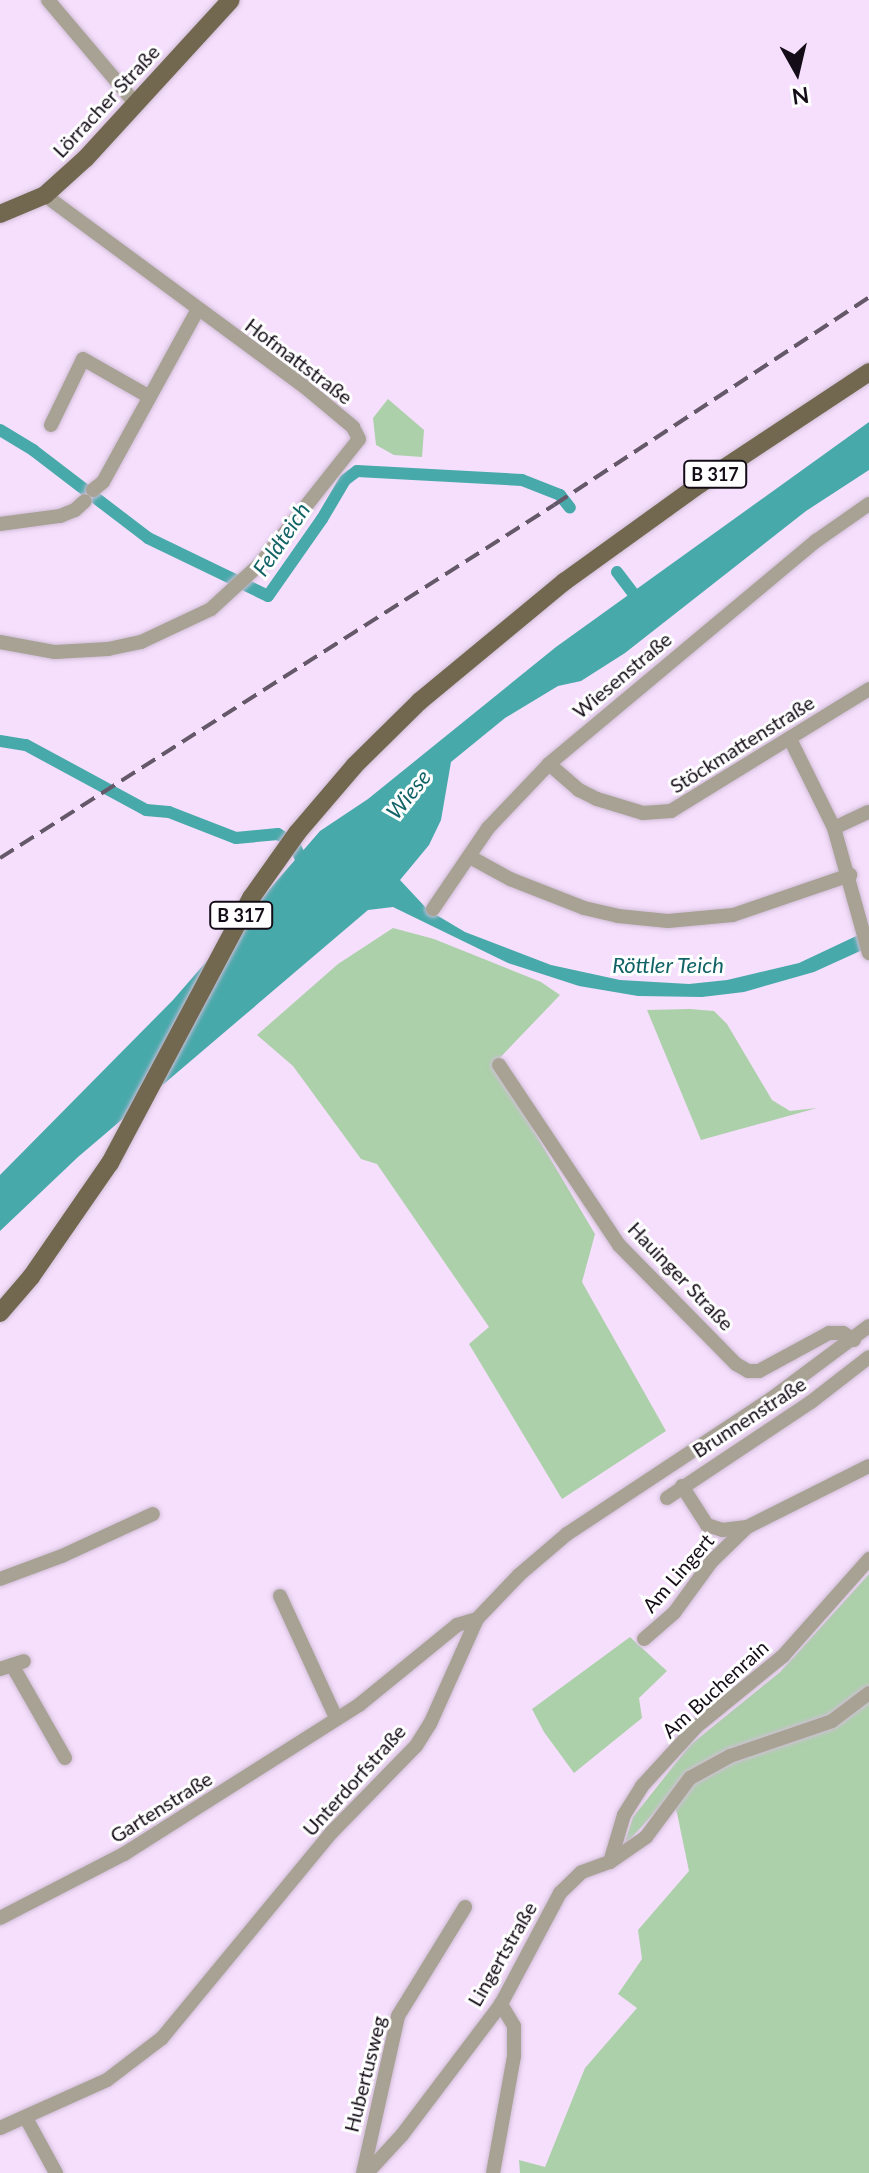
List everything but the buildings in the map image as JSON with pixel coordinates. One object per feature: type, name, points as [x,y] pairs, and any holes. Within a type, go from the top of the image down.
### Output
[{"type":"main road","name":"Lörracher Straße","points":[[0,214],[45,195],[86,158],[231,0]]},
{"type":"main road","name":"B 317","points":[[0,1313],[31,1277],[110,1163],[212,964],[251,898],[297,833],[355,765],[420,701],[564,582],[700,484],[869,372]]},
{"type":"street","points":[[48,0],[136,104]]},
{"type":"street","name":"Hofmattstraße","points":[[0,642],[55,652],[120,647],[185,624],[235,590],[250,575],[359,439],[353,427],[305,387],[197,311],[45,195]]},
{"type":"street","points":[[0,524],[60,516],[103,482],[197,311]]},
{"type":"street","points":[[51,425],[83,359],[148,396]]},
{"type":"street","name":"Wiesenstraße","points":[[433,909],[510,802],[549,764],[795,558],[869,504]]},
{"type":"street","name":"Stöckmattenstraße","points":[[549,764],[597,799],[643,813],[662,813],[680,808],[869,689]]},
{"type":"street","points":[[790,739],[834,828],[850,875],[869,953]]},
{"type":"street","points":[[834,828],[869,812]]},
{"type":"street","points":[[470,857],[510,879],[584,908],[618,916],[668,921],[701,920],[748,911],[850,875]]},
{"type":"street","name":"Hauinger Straße","points":[[499,1065],[619,1245],[736,1364],[748,1371],[773,1367],[829,1333],[843,1333],[854,1340]]},
{"type":"street","name":"Unterdorfstraße","points":[[0,2128],[107,2080],[162,2038],[331,1833],[416,1746],[436,1711],[477,1619],[519,1575],[567,1534],[854,1340],[869,1326]]},
{"type":"street","name":"Brunnenstraße","points":[[747,1527],[722,1530],[707,1525],[682,1486],[811,1402],[869,1357]]},
{"type":"street","name":"Am Lingert","points":[[644,1639],[674,1613],[711,1562],[747,1527],[869,1466]]},
{"type":"street","points":[[667,1498],[682,1486]]},
{"type":"street","points":[[0,1579],[62,1556],[153,1514]]},
{"type":"street","name":"Am Buchenrain","points":[[610,1862],[624,1815],[642,1786],[696,1727],[783,1656],[869,1559]]},
{"type":"street","points":[[280,1596],[336,1718]]},
{"type":"street","name":"Gartenstraße","points":[[0,1918],[124,1854],[392,1680],[457,1625],[477,1619]]},
{"type":"street","points":[[12,1665],[65,1758]]},
{"type":"street","name":"Lingertstraße","points":[[365,2173],[402,2135],[501,2004],[560,1893],[582,1872],[610,1862],[646,1837],[666,1805],[690,1778],[730,1756],[832,1721],[869,1693]]},
{"type":"street","name":"Hubertusweg","points":[[365,2173],[398,2016],[465,1907]]},
{"type":"street","points":[[493,2173],[514,2056],[514,2026],[501,2004]]},
{"type":"street","points":[[26,2118],[56,2173]]},
{"type":"shaded area","points":[[388,399],[424,430],[422,457],[394,455],[376,445],[373,418]]},
{"type":"shaded area","points":[[393,928],[434,939],[541,982],[560,995],[494,1064],[595,1234],[582,1282],[666,1431],[562,1499],[469,1344],[489,1327],[377,1164],[361,1159],[293,1066],[257,1035],[338,964]]},
{"type":"shaded area","points":[[647,1010],[714,1011],[727,1024],[772,1100],[790,1111],[817,1108],[701,1140]]},
{"type":"shaded area","points":[[869,1574],[869,2173],[520,2173],[519,2160],[545,2167],[585,2068],[637,2008],[618,1994],[642,1959],[638,1930],[689,1871],[677,1813],[670,1796],[623,1847],[633,1817],[690,1745],[780,1672]]},
{"type":"shaded area","points":[[630,1637],[667,1671],[639,1698],[642,1718],[574,1773],[544,1732],[532,1709]]},
{"type":"water","name":"Wiese","points":[[869,422],[869,470],[806,511],[625,653],[581,681],[558,686],[505,718],[451,762],[441,820],[429,845],[400,880],[428,910],[465,932],[551,965],[620,980],[689,984],[727,980],[799,963],[869,930],[869,947],[814,972],[744,992],[702,997],[638,996],[579,986],[508,963],[393,907],[368,910],[78,1157],[0,1231],[0,1175],[173,1000],[320,831],[368,799],[556,647]]},
{"type":"waterway","name":"Feldteich","points":[[0,430],[33,450],[148,538],[268,596],[322,519],[345,480],[357,471],[522,480],[560,495],[570,508]]},
{"type":"waterway","name":"Feldteich","points":[[617,572],[642,605]]},
{"type":"waterway","points":[[0,741],[26,745],[146,810],[169,812],[236,838],[278,834],[294,844],[301,859],[312,864]]},
{"type":"railway","points":[[0,858],[554,505],[869,297]]},
{"type":"water label","name":"Röttler Teich","points":[[668,965]]}]
